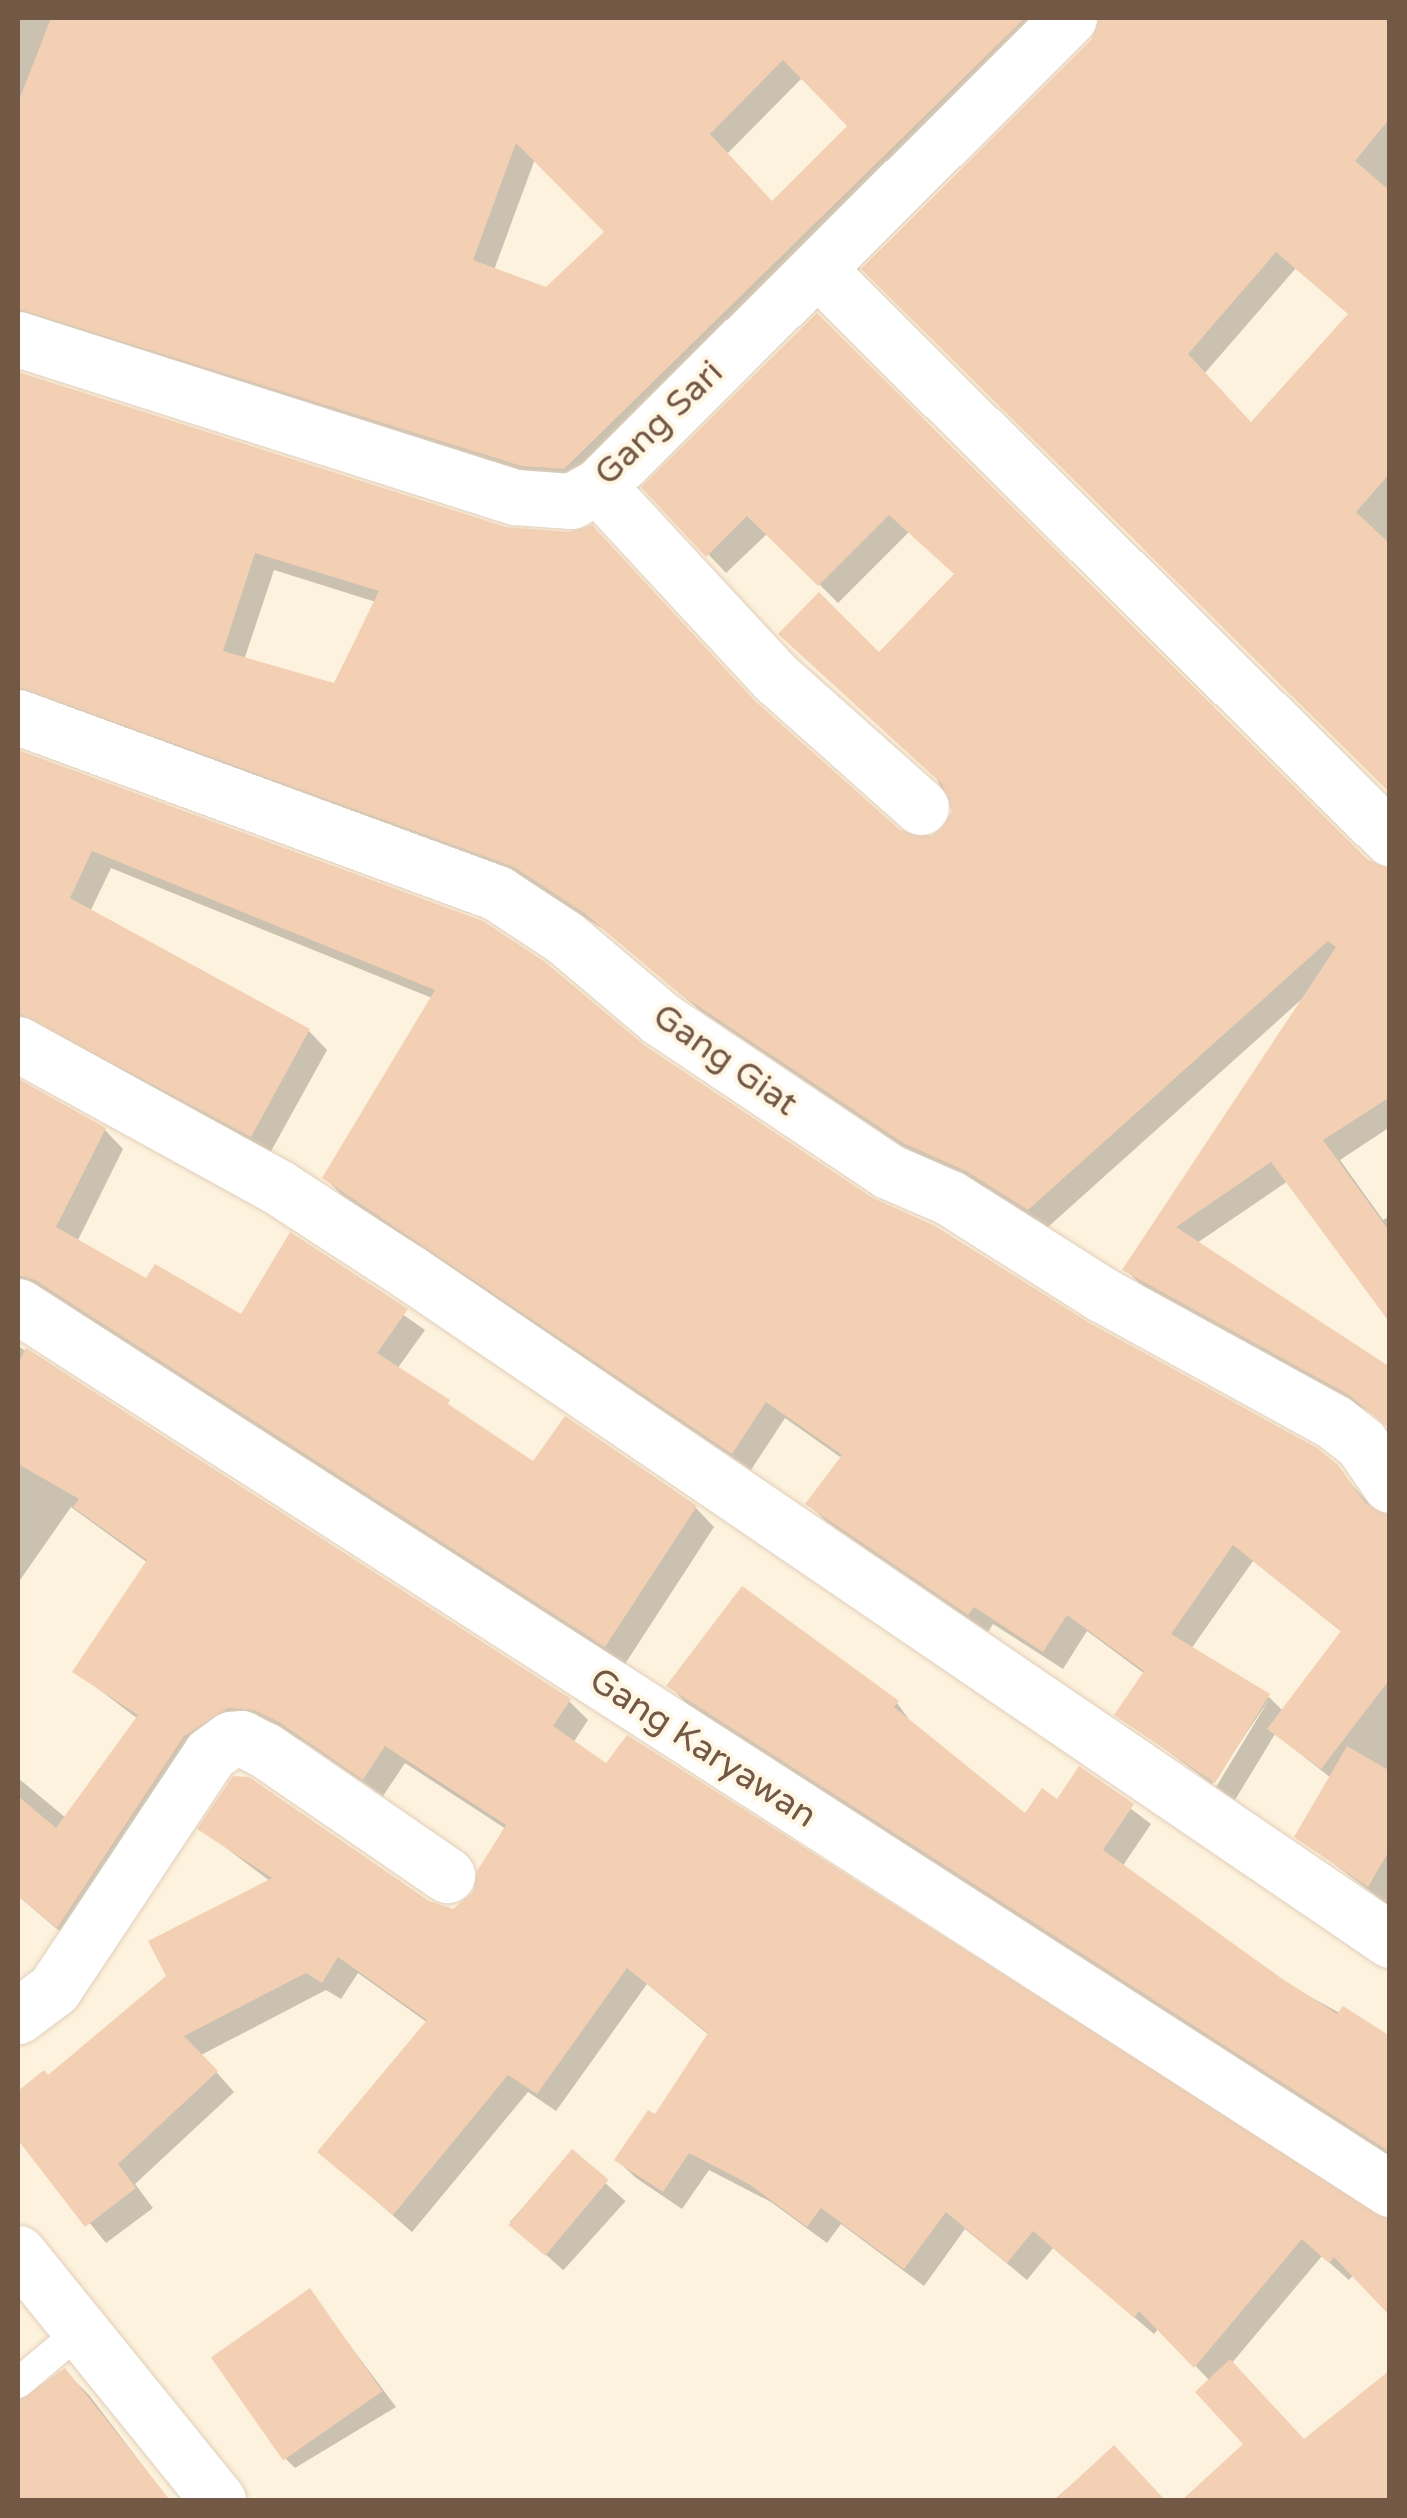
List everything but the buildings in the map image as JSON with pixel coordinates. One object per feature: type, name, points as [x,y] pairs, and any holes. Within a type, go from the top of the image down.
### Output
[{"type":"street","name":"Gang Sari","points":[[18,340],[516,497],[570,502],[598,486],[1069,18]]},
{"type":"street","points":[[817,270],[1390,838]]},
{"type":"street","points":[[598,486],[776,678],[922,807]]},
{"type":"street","name":"Gang Giat","points":[[18,717],[497,893],[564,937],[662,1019],[888,1171],[950,1198],[1103,1296],[1334,1422],[1361,1443],[1390,1485]]},
{"type":"street","points":[[18,1044],[278,1187],[410,1272],[1390,1940]]},
{"type":"street","name":"Gang Karyawan","points":[[18,1306],[1390,2189]]},
{"type":"street","points":[[18,2016],[54,1988],[210,1754],[231,1740],[242,1738],[265,1750],[446,1875]]},
{"type":"street","points":[[18,2253],[218,2500]]},
{"type":"lane","points":[[18,2383],[80,2331]]}]
